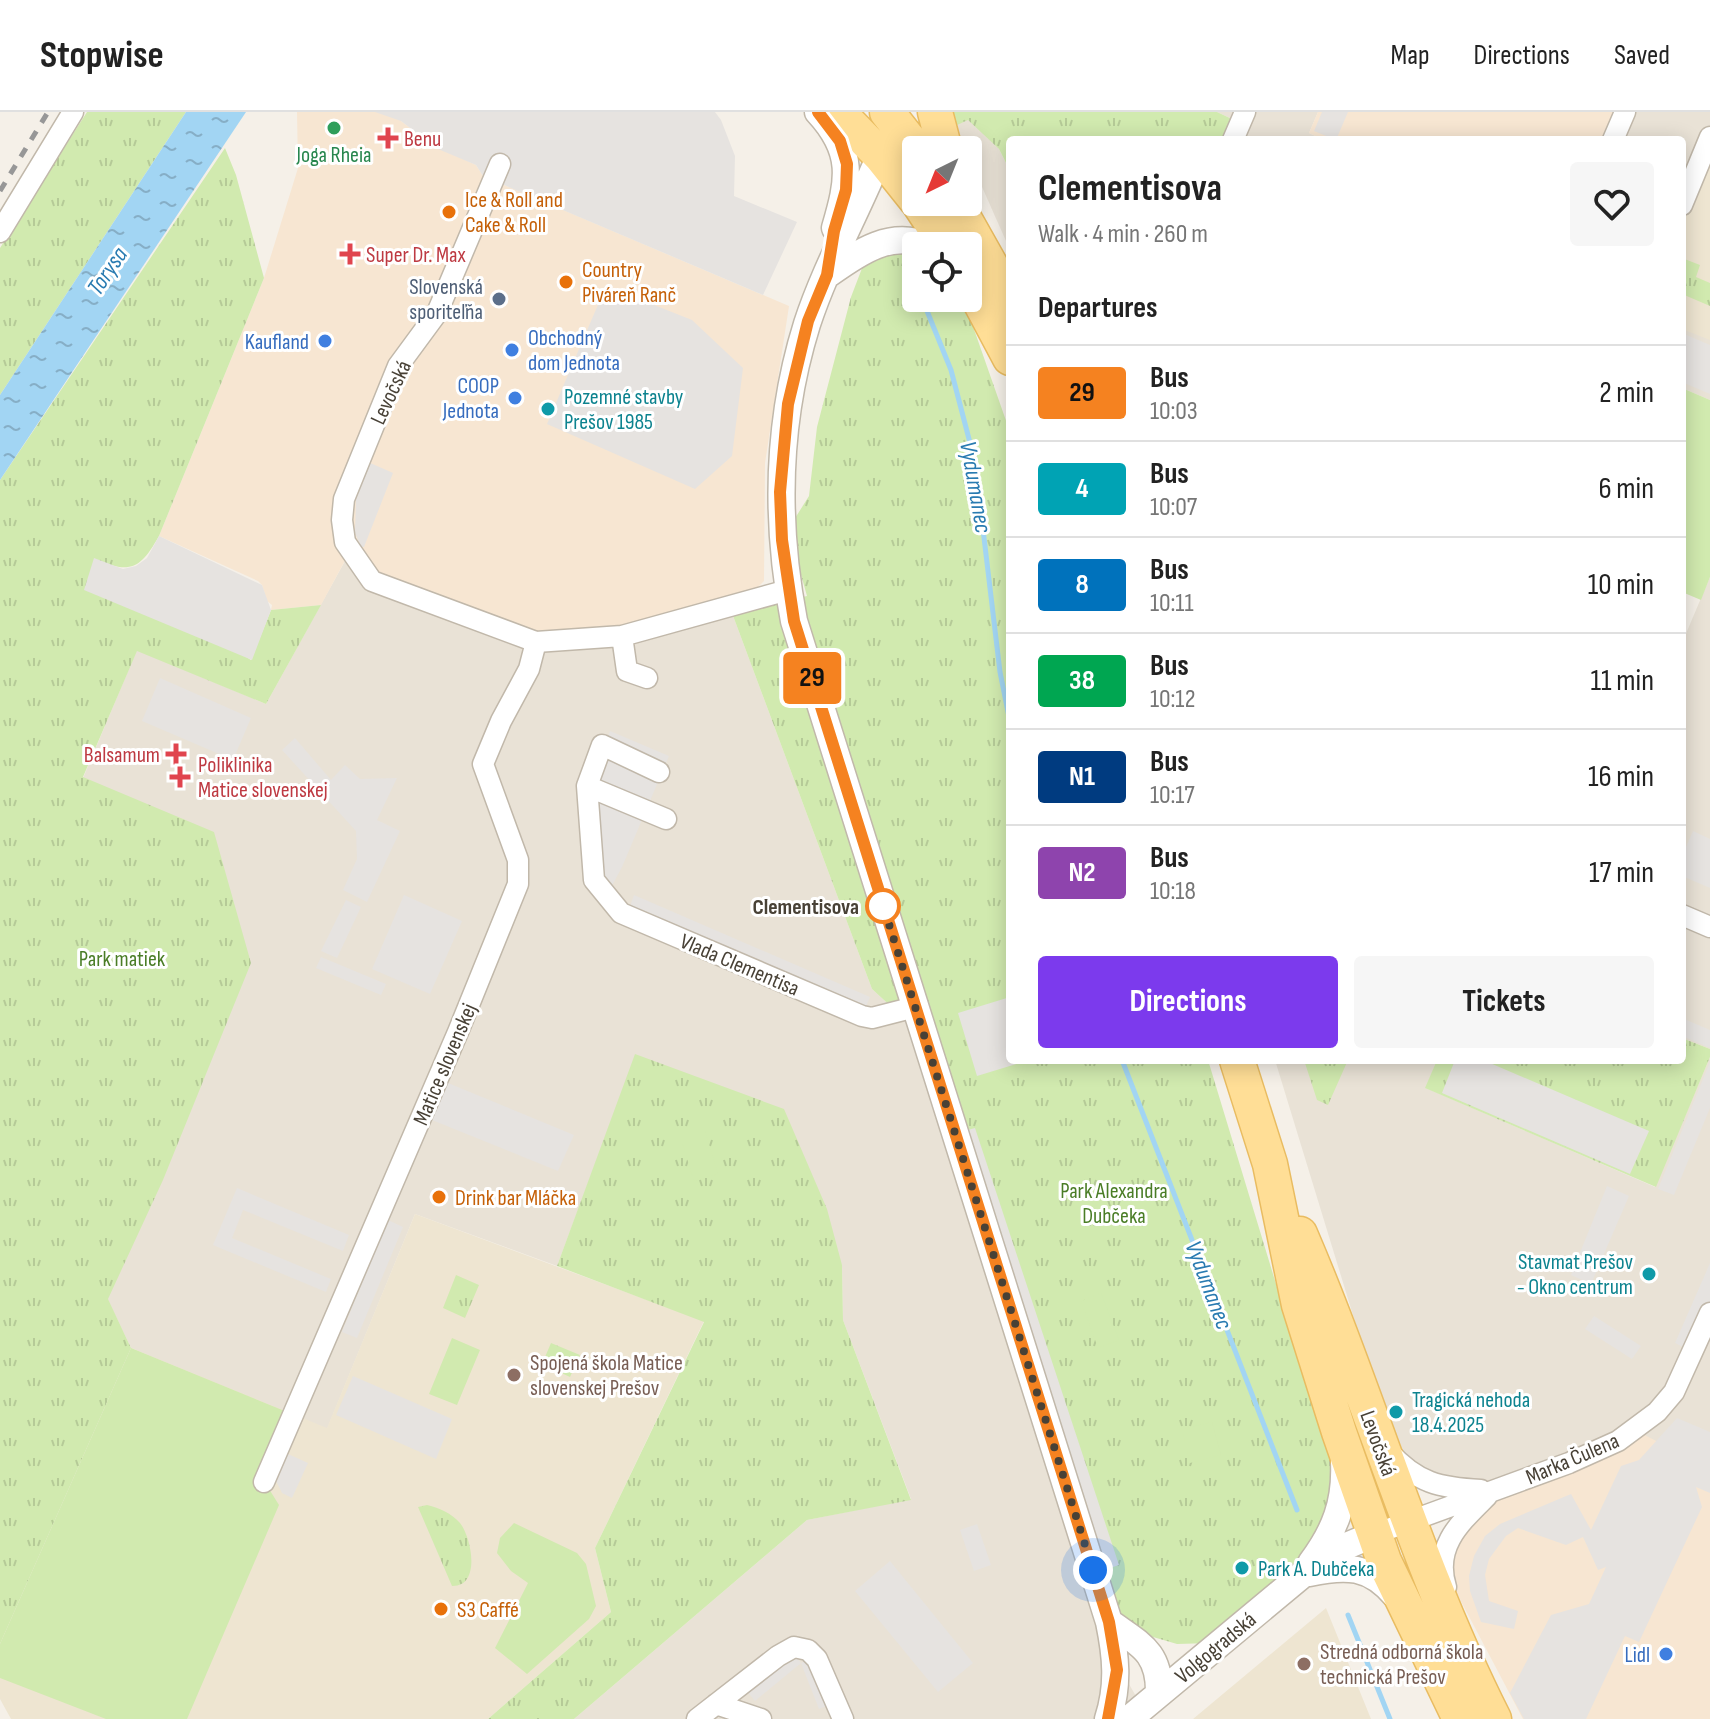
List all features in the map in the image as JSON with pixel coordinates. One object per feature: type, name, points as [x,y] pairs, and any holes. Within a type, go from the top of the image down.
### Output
[{"type":"main road","points":[[838,112],[902,182]]},
{"type":"main road","points":[[935,112],[941,136]]},
{"type":"main road","points":[[880,155],[893,115]]},
{"type":"main road","points":[[893,115],[907,136]]},
{"type":"main road","points":[[960,216],[1006,347]]},
{"type":"main road","points":[[978,216],[983,225],[984,288]]},
{"type":"main road","name":"Levočská","points":[[1238,1064],[1270,1164],[1331,1308],[1422,1560],[1487,1704]]},
{"type":"main road","name":"Levočská","points":[[1270,1164],[1299,1305],[1339,1432],[1403,1604],[1460,1719]]},
{"type":"street","points":[[0,232],[73,112]]},
{"type":"street","points":[[818,112],[840,141],[847,164],[846,190],[834,231],[827,275]]},
{"type":"street","points":[[1615,136],[1625,112]]},
{"type":"street","points":[[1686,195],[1710,137]]},
{"type":"street","points":[[880,155],[808,321],[788,404],[780,492],[788,590],[794,621],[1109,1622],[1117,1670],[1108,1719]]},
{"type":"street","name":"Levočská","points":[[500,164],[437,313],[398,366],[344,499],[342,520],[345,542],[372,581],[536,642]]},
{"type":"street","points":[[827,275],[866,249],[882,242],[902,241]]},
{"type":"street","points":[[536,642],[622,636],[788,590]]},
{"type":"street","points":[[622,636],[627,671],[647,678]]},
{"type":"street","name":"Matice slovenskej","points":[[264,1482],[518,884],[518,860],[483,764],[501,721],[529,669],[536,642]]},
{"type":"street","points":[[659,772],[602,745],[587,786],[666,819]]},
{"type":"street","name":"Vlada Clementisa","points":[[587,786],[594,880],[621,913],[862,1016],[872,1018],[915,1007]]},
{"type":"street","points":[[1686,917],[1710,927]]},
{"type":"street","name":"Marka Čulena","points":[[1375,1534],[1583,1458],[1618,1441],[1657,1412],[1674,1392],[1710,1313]]},
{"type":"street","name":"Volgogradská","points":[[1302,1575],[1333,1530],[1341,1508],[1345,1487],[1339,1432]]},
{"type":"street","points":[[1378,1439],[1400,1464],[1428,1482],[1448,1487],[1493,1490]]},
{"type":"street","points":[[1487,1704],[1442,1575],[1442,1566],[1444,1552],[1453,1532],[1493,1490]]},
{"type":"street","name":"Volgogradská","points":[[1129,1719],[1302,1575],[1344,1547],[1375,1534]]},
{"type":"street","points":[[1302,1575],[1334,1568],[1359,1570],[1379,1579],[1403,1604]]},
{"type":"street","points":[[1109,1622],[1143,1645],[1190,1652],[1213,1648]]},
{"type":"street","points":[[1117,1670],[1143,1692],[1159,1694],[1157,1669],[1143,1645]]},
{"type":"street","points":[[697,1719],[794,1647],[808,1650],[817,1659],[843,1719]]},
{"type":"street","points":[[716,1704],[761,1719]]},
{"type":"shaded area","points":[[297,112],[404,112],[401,121],[433,145],[476,165],[483,176],[789,306],[765,463],[764,581],[732,613],[536,646],[378,581],[355,542],[321,605],[271,610],[272,605],[258,581],[159,536],[264,278],[298,168]]},
{"type":"shaded area","points":[[375,112],[715,112],[735,156],[734,196],[797,222],[763,295],[483,176],[476,165],[438,149],[401,121]]},
{"type":"shaded area","points":[[1217,112],[1318,112],[1309,133],[1315,136],[1228,136],[1234,120]]},
{"type":"shaded area","points":[[1318,112],[1619,112],[1609,136],[1315,136],[1309,133]]},
{"type":"shaded area","points":[[1322,112],[1348,112],[1338,136],[1314,131]]},
{"type":"shaded area","points":[[1619,112],[1710,112],[1710,400],[1686,390],[1686,136],[1609,136]]},
{"type":"shaded area","points":[[968,119],[999,149],[1006,163],[1006,241],[982,187],[982,136],[959,136],[955,126]]},
{"type":"shaded area","points":[[1710,137],[1710,340],[1686,331],[1686,195]]},
{"type":"shaded area","points":[[606,286],[692,320],[743,368],[732,456],[695,489],[547,424]]},
{"type":"shaded area","points":[[1686,335],[1710,345],[1710,394],[1686,384]]},
{"type":"shaded area","points":[[368,462],[393,473],[364,547],[361,547],[355,533],[356,499]]},
{"type":"shaded area","points":[[159,536],[262,585],[271,610],[252,660],[84,590],[94,558],[123,569],[136,566],[147,558]]},
{"type":"shaded area","points":[[356,541],[732,613],[872,989],[923,1036],[1073,1501],[1098,1631],[1140,1703],[1136,1719],[574,1719],[807,1520],[911,1499],[843,1320],[842,1265],[636,1055],[557,1266],[415,1214],[327,1429],[131,1348],[108,1300],[83,778],[137,650],[266,704]]},
{"type":"shaded area","points":[[1710,577],[1710,1049],[1686,1040],[1686,634]]},
{"type":"shaded area","points":[[160,678],[251,718],[233,760],[142,721]]},
{"type":"shaded area","points":[[610,731],[669,756],[608,893],[601,885],[592,783]]},
{"type":"shaded area","points":[[295,738],[331,780],[345,765],[360,779],[397,778],[377,820],[400,831],[367,902],[343,890],[357,859],[356,831],[282,750]]},
{"type":"shaded area","points":[[1693,831],[1710,839],[1710,888],[1686,878],[1686,847]]},
{"type":"shaded area","points":[[404,895],[462,921],[430,994],[372,969]]},
{"type":"shaded area","points":[[634,895],[870,997],[862,1016],[627,915]]},
{"type":"shaded area","points":[[346,900],[361,907],[337,958],[321,951]]},
{"type":"shaded area","points":[[321,957],[386,984],[381,995],[316,968]]},
{"type":"shaded area","points":[[1006,998],[1006,1064],[1017,1064],[977,1076],[958,1013]]},
{"type":"shaded area","points":[[1686,1020],[1710,1030],[1710,1048],[1686,1038]]},
{"type":"shaded area","points":[[1710,1057],[1710,1470],[1472,1502],[1407,1467],[1356,1325],[1276,1064],[1435,1064],[1426,1088],[1655,1187]]},
{"type":"shaded area","points":[[1710,1062],[1710,1108],[1674,1195],[1658,1189]]},
{"type":"shaded area","points":[[1453,1064],[1492,1064],[1649,1131],[1630,1174],[1442,1093]]},
{"type":"shaded area","points":[[448,1083],[574,1135],[558,1171],[432,1120]]},
{"type":"shaded area","points":[[975,1128],[1119,1565],[1104,1570],[960,1132]]},
{"type":"shaded area","points":[[1607,1186],[1629,1196],[1591,1284],[1571,1275]]},
{"type":"shaded area","points":[[237,1188],[349,1235],[343,1251],[243,1210],[232,1238],[331,1279],[326,1292],[213,1245]]},
{"type":"shaded area","points":[[415,1214],[704,1321],[595,1548],[611,1612],[488,1719],[11,1719],[0,1699],[0,1644],[131,1348],[327,1428]]},
{"type":"shaded area","points":[[388,1220],[403,1227],[357,1338],[342,1332]]},
{"type":"shaded area","points":[[1710,1263],[1710,1313],[1693,1352],[1675,1343]]},
{"type":"shaded area","points":[[1594,1316],[1641,1346],[1632,1359],[1585,1329]]},
{"type":"shaded area","points":[[353,1376],[452,1419],[436,1459],[336,1415]]},
{"type":"shaded area","points":[[1677,1418],[1710,1432],[1710,1493],[1696,1487],[1702,1507],[1639,1642],[1625,1636],[1586,1719],[1524,1719],[1510,1693],[1551,1615],[1589,1604],[1606,1567],[1598,1570],[1583,1537],[1566,1545],[1518,1528],[1506,1536],[1489,1559],[1485,1575],[1489,1601],[1518,1611],[1514,1629],[1481,1622],[1470,1591],[1469,1576],[1474,1556],[1485,1536],[1500,1524],[1571,1494],[1591,1530],[1621,1466],[1639,1460]]},
{"type":"shaded area","points":[[1635,1430],[1710,1469],[1710,1719],[1523,1719],[1444,1569],[1472,1502]]},
{"type":"shaded area","points":[[279,1450],[308,1463],[292,1498],[282,1493],[270,1469]]},
{"type":"shaded area","points":[[977,1524],[991,1565],[974,1571],[960,1530]]},
{"type":"shaded area","points":[[890,1561],[973,1663],[938,1692],[855,1591]]},
{"type":"shaded area","name":"Stredná odborná škola technická Prešov","points":[[1326,1608],[1371,1719],[1193,1719]]},
{"type":"shaded area","points":[[791,1651],[801,1663],[755,1701],[746,1690]]},
{"type":"shaded area","points":[[813,1658],[832,1704],[819,1709],[801,1663]]},
{"type":"green space","points":[[87,112],[186,112],[0,395],[0,248]]},
{"type":"green space","points":[[949,112],[1217,112],[1234,120],[1228,136],[1006,136],[1006,163],[999,149],[968,120],[955,126]]},
{"type":"green space","name":"Park matiek","points":[[225,148],[236,175],[264,278],[159,536],[146,556],[133,566],[117,567],[94,559],[251,660],[271,610],[321,605],[266,704],[137,651],[83,777],[214,832],[251,963],[163,1180],[108,1299],[131,1348],[0,1644],[0,480]]},
{"type":"green space","name":"Park Alexandra Dubčeka","points":[[902,252],[902,312],[968,312],[1006,421],[1006,1064],[1209,1064],[1293,1340],[1341,1481],[1303,1567],[1212,1643],[1177,1644],[1136,1632],[1117,1620],[923,1036],[872,989],[732,613],[807,596],[794,550],[792,523],[809,496],[817,427],[851,297],[864,263]]},
{"type":"green space","points":[[1686,260],[1700,265],[1696,277],[1710,283],[1710,306],[1686,296]]},
{"type":"green space","points":[[1686,390],[1710,400],[1710,577],[1701,600],[1686,594]]},
{"type":"green space","points":[[1686,1040],[1710,1049],[1710,1057],[1656,1187],[1425,1088],[1435,1064],[1686,1064]]},
{"type":"green space","points":[[635,1054],[784,1109],[827,1209],[842,1265],[843,1320],[911,1500],[807,1520],[574,1719],[488,1719],[611,1612],[595,1548],[704,1322],[557,1266]]},
{"type":"green space","points":[[1305,1064],[1346,1064],[1328,1105],[1317,1100]]},
{"type":"green space","points":[[705,1131],[718,1174],[694,1181],[681,1139]]},
{"type":"green space","points":[[456,1275],[479,1285],[465,1318],[443,1308]]},
{"type":"green space","points":[[1101,1293],[1119,1340],[1098,1348],[1081,1301]]},
{"type":"green space","points":[[452,1338],[480,1350],[457,1405],[429,1394]]},
{"type":"green space","points":[[551,1343],[580,1355],[570,1377],[542,1364]]},
{"type":"green space","points":[[131,1348],[292,1414],[264,1481],[279,1505],[187,1719],[106,1719],[0,1678],[0,1644]]},
{"type":"green space","points":[[1212,1422],[1221,1455],[1190,1463],[1182,1429]]},
{"type":"green space","points":[[427,1505],[441,1509],[460,1523],[468,1539],[470,1570],[461,1584],[452,1586],[418,1507]]},
{"type":"green space","points":[[514,1523],[577,1553],[586,1564],[596,1606],[589,1619],[527,1674],[495,1648],[528,1583],[511,1571],[497,1553],[500,1538]]},
{"type":"water","name":"Torysa","points":[[186,112],[246,112],[0,480],[0,395]]},
{"type":"waterway","name":"Vydumanec","points":[[927,312],[951,370],[975,462],[1006,702]]},
{"type":"waterway","name":"Vydumanec","points":[[1124,1064],[1297,1510]]},
{"type":"waterway","name":"Vydumanec","points":[[1348,1615],[1390,1719]]},
{"type":"railway","points":[[0,191],[48,112]]},
{"type":"bus line","name":"29","points":[[818,112],[840,141],[847,164],[846,190],[834,231],[827,275],[808,321],[788,404],[780,492],[788,590],[794,621],[1109,1622],[1117,1670],[1108,1719]]},
{"type":"place","name":"Joga Rheia","points":[[334,128]]},
{"type":"place","name":"Benu","points":[[388,138]]},
{"type":"place","name":"Ice & Roll and Cake & Roll","points":[[449,212]]},
{"type":"place","name":"Super Dr. Max","points":[[350,254]]},
{"type":"place","name":"Country Piváreň Ranč","points":[[566,282]]},
{"type":"place","name":"Slovenská sporiteľňa","points":[[499,299]]},
{"type":"place","name":"Kaufland","points":[[325,341]]},
{"type":"place","name":"Obchodný dom Jednota","points":[[512,350]]},
{"type":"place","name":"COOP Jednota","points":[[515,398]]},
{"type":"place","name":"Pozemné stavby Prešov 1985","points":[[548,409]]},
{"type":"place","name":"Balsamum","points":[[176,754]]},
{"type":"place","name":"Poliklinika Matice slovenskej","points":[[180,777]]},
{"type":"place","name":"Clementisova","points":[[883,906]]},
{"type":"place","name":"Drink bar Mláčka","points":[[439,1197]]},
{"type":"place","name":"Stavmat Prešov - Okno centrum","points":[[1649,1274]]},
{"type":"place","name":"Spojená škola Matice slovenskej Prešov","points":[[514,1375]]},
{"type":"place","name":"Tragická nehoda 18.4.2025","points":[[1396,1412]]},
{"type":"place","name":"Park A. Dubčeka","points":[[1242,1568]]},
{"type":"place","name":"S3 Caffé","points":[[441,1609]]},
{"type":"place","name":"Lidl","points":[[1666,1654]]},
{"type":"place","name":"Stredná odborná škola technická Prešov","points":[[1304,1664]]},
{"type":"route","points":[[883,906],[882,902],[1093,1570]]}]
